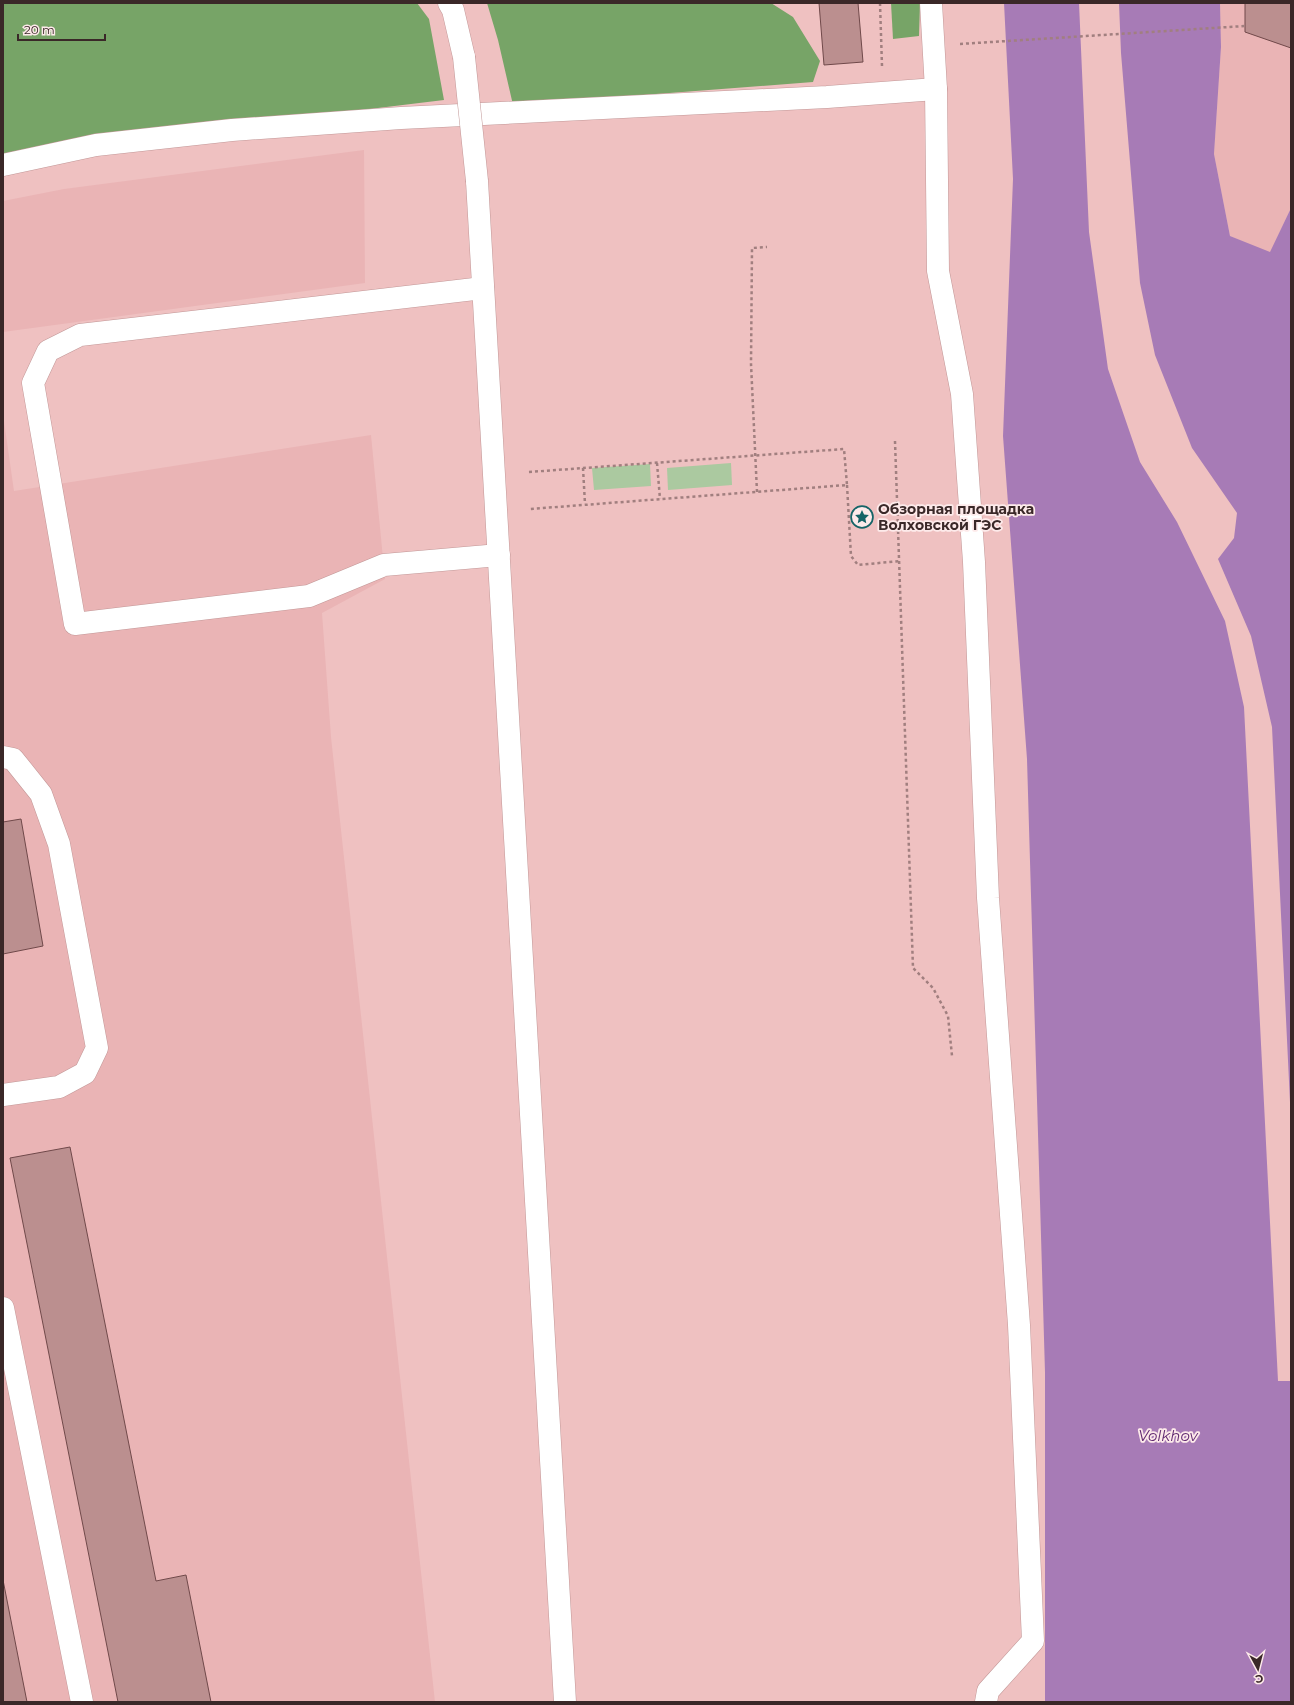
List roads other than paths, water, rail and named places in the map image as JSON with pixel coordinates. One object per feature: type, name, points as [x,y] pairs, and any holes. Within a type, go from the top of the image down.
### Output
[{"type":"street","points":[[449,3],[453,10],[464,57],[477,181],[565,1702]]},
{"type":"street","points":[[931,3],[936,89],[938,271],[962,394],[974,562],[988,898],[1019,1325],[1033,1641],[988,1690],[986,1702]]},
{"type":"street","points":[[3,165],[96,145],[232,130],[401,118],[936,89]]},
{"type":"street","points":[[483,288],[80,335],[48,351],[33,383],[75,624],[310,596],[384,565],[499,555]]},
{"type":"street","points":[[3,757],[13,759],[41,794],[59,844],[97,1048],[85,1073],[59,1087],[3,1095]]},
{"type":"street","points":[[3,1308],[82,1702]]},
{"type":"water","name":"Volkhov","points":[[1004,3],[1079,3],[1089,232],[1108,369],[1140,462],[1177,522],[1225,621],[1244,707],[1278,1381],[1291,1381],[1291,1702],[1045,1702],[1045,1372],[1027,759],[1003,436],[1013,179]]},
{"type":"water","points":[[1119,3],[1220,3],[1221,47],[1214,154],[1230,236],[1270,252],[1291,208],[1291,1123],[1272,727],[1251,636],[1218,559],[1234,538],[1237,513],[1192,448],[1155,355],[1140,283],[1121,53]]},
{"type":"place","name":"Обзорная площадка Волховской ГЭС","points":[[862,517]]}]
